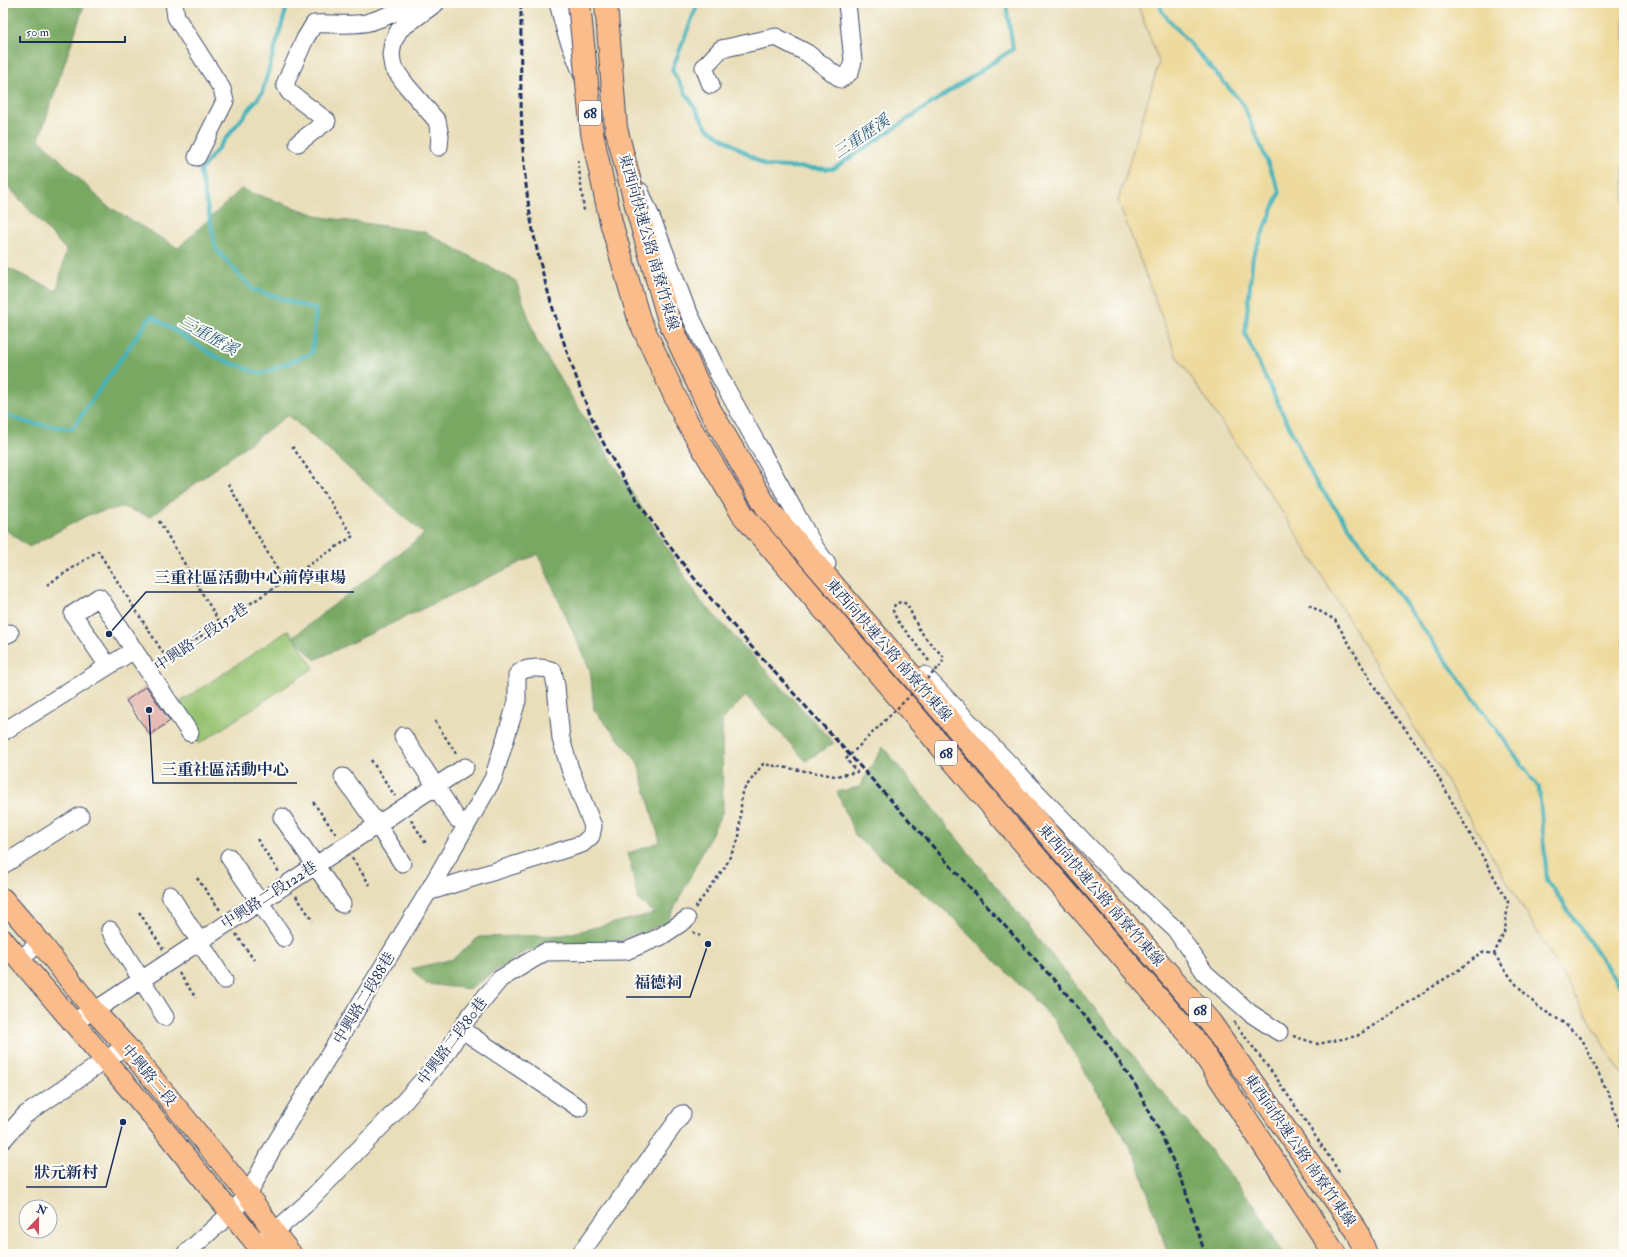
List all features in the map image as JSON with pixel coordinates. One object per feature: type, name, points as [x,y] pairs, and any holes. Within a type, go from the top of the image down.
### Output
[{"type":"highway","name":"東西向快速公路 南寮竹東線","points":[[579,3],[592,134],[611,222],[639,319],[686,420],[743,515],[990,805],[1196,1042],[1335,1254]]},
{"type":"highway","name":"東西向快速公路 南寮竹東線","points":[[606,3],[616,128],[638,213],[669,321],[710,410],[767,508],[1210,1022],[1357,1231],[1366,1254]]},
{"type":"main road","name":"中興路二段","points":[[3,899],[40,942],[94,1011],[126,1046],[248,1194],[265,1243]]},
{"type":"main road","name":"中興路二段","points":[[3,940],[21,959],[151,1114],[231,1213],[265,1243],[291,1254]]},
{"type":"lane","points":[[174,3],[176,17],[222,89],[225,102],[197,157]]},
{"type":"lane","points":[[298,143],[326,121],[289,92],[285,84],[305,39],[314,24],[364,23],[388,16],[418,3]]},
{"type":"lane","points":[[436,3],[399,30],[393,42],[391,55],[393,67],[436,121],[440,136],[439,148]]},
{"type":"lane","points":[[558,3],[566,33],[582,74],[616,138],[656,228],[685,305],[721,379],[814,546],[852,596],[931,682],[1116,875],[1174,929],[1205,973],[1250,1013],[1279,1032]]},
{"type":"lane","points":[[711,85],[704,67],[720,49],[776,37],[807,53],[841,79],[850,72],[853,61],[847,3]]},
{"type":"lane","name":"中興路二段152巷","points":[[108,666],[73,614],[99,597],[190,733]]},
{"type":"lane","name":"中興路二段152巷","points":[[3,732],[134,650]]},
{"type":"lane","name":"中興路二段88巷","points":[[185,1254],[231,1213],[248,1194],[272,1149],[428,892],[493,779],[517,701],[517,675],[519,672],[528,669],[553,671],[556,686],[561,739],[570,769],[593,826],[591,836],[582,844],[428,892]]},
{"type":"lane","points":[[403,736],[457,819]]},
{"type":"lane","name":"中興路二段122巷","points":[[73,1021],[94,1011],[465,767]]},
{"type":"lane","points":[[343,777],[377,824],[402,863]]},
{"type":"lane","points":[[3,865],[80,816]]},
{"type":"lane","points":[[282,817],[342,904]]},
{"type":"lane","points":[[229,857],[284,938]]},
{"type":"lane","points":[[170,895],[224,980]]},
{"type":"lane","name":"中興路二段80巷","points":[[265,1243],[305,1205],[393,1114],[446,1054],[468,1018],[500,979],[545,952],[626,952],[660,937],[687,919]]},
{"type":"lane","points":[[110,930],[166,1017]]},
{"type":"lane","points":[[21,959],[40,942]]},
{"type":"lane","points":[[462,1029],[580,1108]]},
{"type":"lane","points":[[3,1140],[25,1115],[126,1046]]},
{"type":"lane","points":[[580,1254],[682,1114]]},
{"type":"path","name":"中興路二段152巷","points":[[148,672],[353,536],[292,446]]},
{"type":"path","points":[[228,484],[284,581]]},
{"type":"path","points":[[159,521],[220,623]]},
{"type":"path","points":[[687,919],[725,867],[739,838],[742,792],[763,764],[835,776],[856,772],[846,759],[942,664],[944,657],[928,641],[919,629],[907,604],[901,602],[895,604],[893,611],[896,620],[931,664]]},
{"type":"path","points":[[1307,604],[1335,620],[1377,691],[1431,764],[1508,902],[1505,930],[1494,954]]},
{"type":"path","points":[[936,669],[940,674]]},
{"type":"path","points":[[435,721],[465,767]]},
{"type":"path","points":[[371,760],[427,845]]},
{"type":"path","points":[[313,802],[370,885]]},
{"type":"path","points":[[257,839],[314,921]]},
{"type":"path","points":[[197,878],[254,960]]},
{"type":"path","points":[[139,912],[196,998]]},
{"type":"path","points":[[1279,1032],[1318,1044],[1357,1036],[1460,969],[1482,952],[1494,954],[1514,982],[1538,1007],[1564,1023],[1582,1039],[1610,1097],[1624,1141]]},
{"type":"green space","points":[[3,3],[85,3],[39,139],[106,205],[178,248],[241,189],[322,217],[425,232],[516,281],[537,342],[700,600],[834,743],[806,761],[746,696],[722,720],[723,811],[667,923],[613,943],[527,950],[470,989],[426,984],[411,969],[453,959],[479,937],[563,935],[655,913],[638,900],[628,853],[660,842],[637,761],[594,710],[590,670],[538,554],[315,660],[293,637],[424,534],[288,415],[150,517],[122,507],[88,515],[29,547],[3,528],[3,266],[57,291],[66,250],[3,181]]},
{"type":"green space","points":[[289,630],[314,668],[199,744],[174,706]]},
{"type":"green space","points":[[883,747],[1256,1207],[1283,1254],[1168,1254],[1136,1157],[1054,1020],[948,913],[856,837],[837,792],[859,787]]},
{"type":"sand","points":[[1137,3],[1624,3],[1624,1080],[1473,824],[1291,525],[1176,355],[1118,201],[1159,62]]},
{"type":"building","points":[[146,686],[170,721],[150,735],[126,701]]},
{"type":"waterway","name":"三重歷溪","points":[[3,414],[29,423],[72,429],[151,316],[218,358],[261,374],[312,353],[316,310],[252,289],[216,249],[200,171],[262,93],[288,3]]},
{"type":"waterway","name":"三重歷溪","points":[[698,3],[672,70],[707,128],[766,166],[833,169],[1013,49],[1006,3]]},
{"type":"waterway","points":[[1159,3],[1163,13],[1243,104],[1280,192],[1253,256],[1245,334],[1314,479],[1539,788],[1547,880],[1624,992]]},
{"type":"railway","points":[[521,3],[521,98],[523,146],[524,169],[530,215],[544,280],[564,343],[586,403],[603,442],[635,496],[670,547],[749,644],[1064,991],[1103,1038],[1136,1086],[1160,1132],[1183,1183],[1205,1254]]},
{"type":"place","name":"三重社區活動中心前停車場","points":[[109,634]]},
{"type":"place","name":"三重社區活動中心","points":[[149,710]]},
{"type":"place","name":"福德祠","points":[[708,944]]},
{"type":"place","name":"狀元新村","points":[[123,1122]]}]
